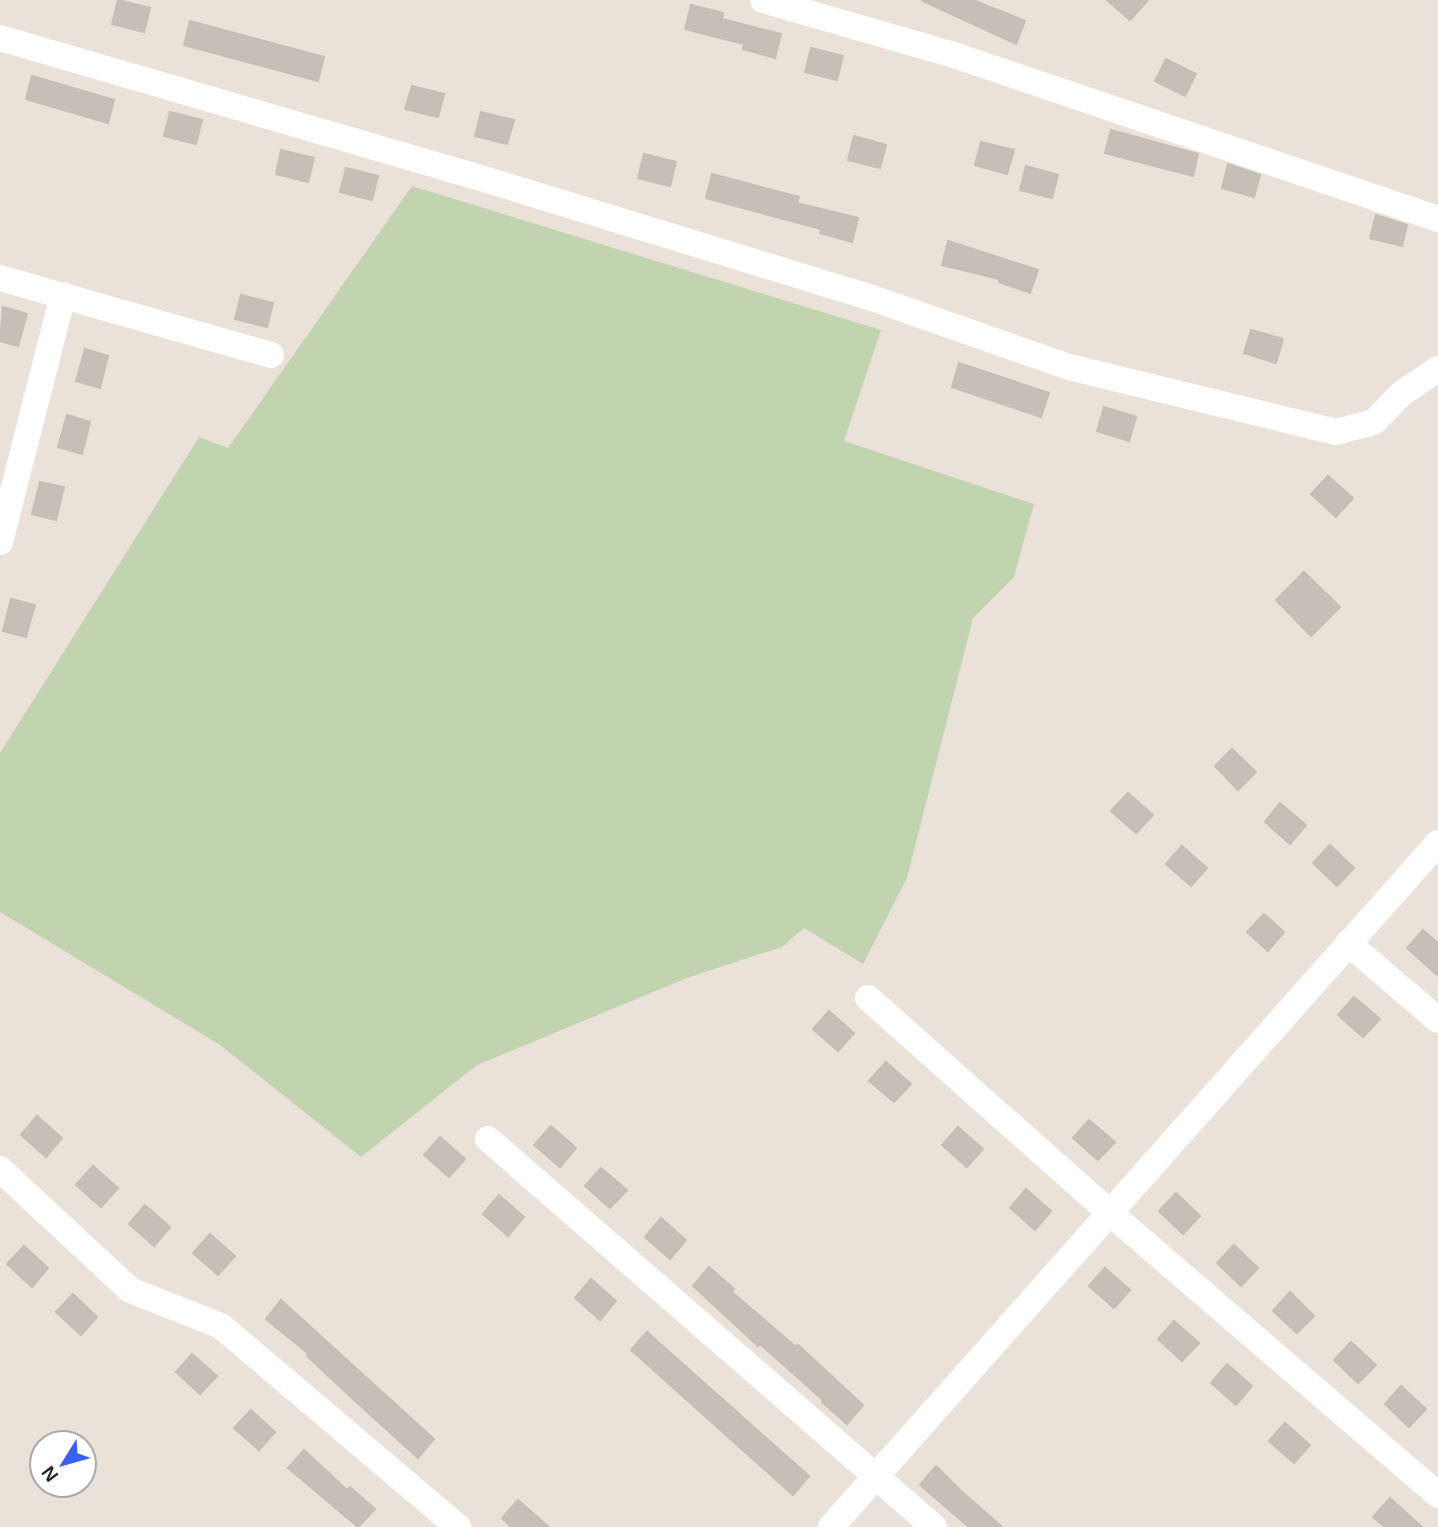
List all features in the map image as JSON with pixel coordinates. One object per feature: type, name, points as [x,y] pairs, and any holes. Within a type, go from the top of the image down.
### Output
[{"type":"street","points":[[763,0],[954,55],[1438,219]]},
{"type":"street","points":[[0,38],[484,179],[872,298],[1069,367],[1336,432],[1374,422],[1401,394],[1438,369]]},
{"type":"street","points":[[0,278],[271,355]]},
{"type":"street","points":[[0,542],[63,295]]},
{"type":"street","points":[[831,1527],[1438,843]]},
{"type":"street","points":[[1348,943],[1438,1020]]},
{"type":"street","points":[[868,998],[1110,1213],[1438,1494]]},
{"type":"street","points":[[488,1139],[934,1527]]},
{"type":"street","points":[[0,1169],[130,1290],[221,1326],[458,1527]]},
{"type":"green space","points":[[412,186],[881,330],[844,441],[1034,504],[1014,577],[973,618],[907,878],[863,964],[804,928],[782,947],[687,978],[477,1065],[361,1157],[220,1045],[0,912],[0,753],[199,437],[228,448]]},
{"type":"building","points":[[118,0],[150,8],[144,32],[112,24]]},
{"type":"building","points":[[921,0],[973,0],[1025,21],[1016,44]]},
{"type":"building","points":[[1107,0],[1148,0],[1130,20]]},
{"type":"building","points":[[691,5],[723,13],[722,19],[781,34],[775,58],[743,49],[744,44],[685,29]]},
{"type":"building","points":[[190,21],[324,57],[318,81],[184,45]]},
{"type":"building","points":[[811,48],[843,56],[837,80],[805,72]]},
{"type":"building","points":[[1166,59],[1196,74],[1185,96],[1155,81]]},
{"type":"building","points":[[32,76],[114,100],[108,123],[26,99]]},
{"type":"building","points":[[412,86],[444,94],[438,117],[405,109]]},
{"type":"building","points":[[170,112],[202,120],[196,144],[164,136]]},
{"type":"building","points":[[481,112],[514,120],[507,144],[475,136]]},
{"type":"building","points":[[1111,130],[1198,154],[1193,176],[1105,153]]},
{"type":"building","points":[[854,136],[886,145],[880,168],[848,160]]},
{"type":"building","points":[[981,142],[1014,150],[1007,174],[975,165]]},
{"type":"building","points":[[281,150],[314,158],[308,182],[276,174]]},
{"type":"building","points":[[644,154],[676,162],[670,186],[638,178]]},
{"type":"building","points":[[1228,164],[1260,175],[1254,197],[1222,188]]},
{"type":"building","points":[[1026,166],[1058,175],[1052,198],[1020,190]]},
{"type":"building","points":[[346,168],[378,176],[372,200],[340,192]]},
{"type":"building","points":[[712,174],[799,197],[797,203],[858,218],[852,242],[820,233],[821,229],[706,198]]},
{"type":"building","points":[[1376,215],[1407,225],[1402,246],[1370,238]]},
{"type":"building","points":[[948,241],[1038,270],[1030,293],[999,282],[999,279],[942,265]]},
{"type":"building","points":[[241,295],[273,303],[267,327],[235,319]]},
{"type":"building","points":[[3,307],[27,314],[18,346],[0,341]]},
{"type":"building","points":[[1251,330],[1283,339],[1276,363],[1244,353]]},
{"type":"building","points":[[85,349],[108,356],[100,388],[76,381]]},
{"type":"building","points":[[959,363],[1049,393],[1041,417],[952,387]]},
{"type":"building","points":[[1104,407],[1136,417],[1129,441],[1097,431]]},
{"type":"building","points":[[67,415],[90,422],[82,454],[58,447]]},
{"type":"building","points":[[1328,476],[1353,498],[1336,517],[1311,494]]},
{"type":"building","points":[[40,482],[64,487],[56,520],[32,514]]},
{"type":"building","points":[[1304,572],[1340,607],[1311,636],[1276,600]]},
{"type":"building","points":[[11,599],[35,605],[26,637],[3,631]]},
{"type":"building","points":[[1232,749],[1256,772],[1238,790],[1215,766]]},
{"type":"building","points":[[1128,793],[1153,815],[1136,833],[1111,811]]},
{"type":"building","points":[[1280,803],[1306,825],[1290,844],[1265,822]]},
{"type":"building","points":[[1330,845],[1354,868],[1337,886],[1313,863]]},
{"type":"building","points":[[1182,846],[1207,868],[1191,886],[1166,864]]},
{"type":"building","points":[[1264,914],[1284,932],[1268,951],[1247,932]]},
{"type":"building","points":[[1423,930],[1438,943],[1438,976],[1407,948]]},
{"type":"building","points":[[1354,997],[1380,1019],[1363,1037],[1338,1015]]},
{"type":"building","points":[[829,1011],[854,1033],[838,1051],[813,1029]]},
{"type":"building","points":[[886,1062],[911,1084],[894,1102],[869,1081]]},
{"type":"building","points":[[37,1116],[62,1138],[46,1157],[21,1135]]},
{"type":"building","points":[[1089,1120],[1115,1142],[1098,1160],[1073,1138]]},
{"type":"building","points":[[551,1126],[576,1148],[560,1167],[534,1145]]},
{"type":"building","points":[[958,1127],[983,1149],[967,1167],[942,1145]]},
{"type":"building","points":[[440,1137],[465,1159],[449,1177],[424,1155]]},
{"type":"building","points":[[93,1166],[118,1188],[101,1207],[76,1185]]},
{"type":"building","points":[[601,1168],[627,1190],[610,1208],[585,1186]]},
{"type":"building","points":[[1026,1189],[1051,1211],[1035,1230],[1010,1208]]},
{"type":"building","points":[[1176,1193],[1200,1216],[1183,1234],[1159,1211]]},
{"type":"building","points":[[499,1195],[524,1217],[508,1236],[483,1214]]},
{"type":"building","points":[[145,1205],[170,1227],[154,1246],[129,1224]]},
{"type":"building","points":[[661,1218],[686,1240],[670,1259],[645,1237]]},
{"type":"building","points":[[210,1234],[235,1256],[218,1275],[193,1253]]},
{"type":"building","points":[[1234,1245],[1258,1268],[1241,1286],[1217,1263]]},
{"type":"building","points":[[24,1246],[48,1268],[32,1287],[7,1264]]},
{"type":"building","points":[[709,1267],[734,1289],[732,1292],[796,1347],[798,1345],[863,1405],[847,1424],[693,1286]]},
{"type":"building","points":[[1105,1268],[1130,1290],[1114,1308],[1089,1286]]},
{"type":"building","points":[[591,1279],[616,1301],[600,1320],[575,1298]]},
{"type":"building","points":[[1290,1292],[1314,1316],[1297,1333],[1273,1311]]},
{"type":"building","points":[[73,1294],[97,1317],[81,1335],[56,1312]]},
{"type":"building","points":[[281,1300],[434,1439],[418,1458],[307,1356],[309,1354],[266,1319]]},
{"type":"building","points":[[1174,1321],[1199,1343],[1182,1361],[1158,1339]]},
{"type":"building","points":[[647,1332],[809,1476],[793,1495],[631,1350]]},
{"type":"building","points":[[1351,1342],[1376,1365],[1358,1383],[1334,1360]]},
{"type":"building","points":[[192,1354],[217,1376],[200,1394],[176,1372]]},
{"type":"building","points":[[1227,1364],[1252,1386],[1236,1405],[1211,1383]]},
{"type":"building","points":[[1401,1386],[1426,1409],[1409,1427],[1385,1404]]},
{"type":"building","points":[[251,1410],[275,1432],[259,1450],[234,1428]]},
{"type":"building","points":[[1285,1423],[1310,1445],[1294,1463],[1269,1441]]},
{"type":"building","points":[[304,1450],[347,1490],[350,1487],[375,1509],[358,1527],[288,1468]]},
{"type":"building","points":[[936,1466],[1002,1527],[969,1527],[920,1485]]},
{"type":"building","points":[[1390,1498],[1422,1527],[1385,1527],[1373,1517]]},
{"type":"building","points":[[518,1500],[549,1527],[511,1527],[502,1518]]}]
